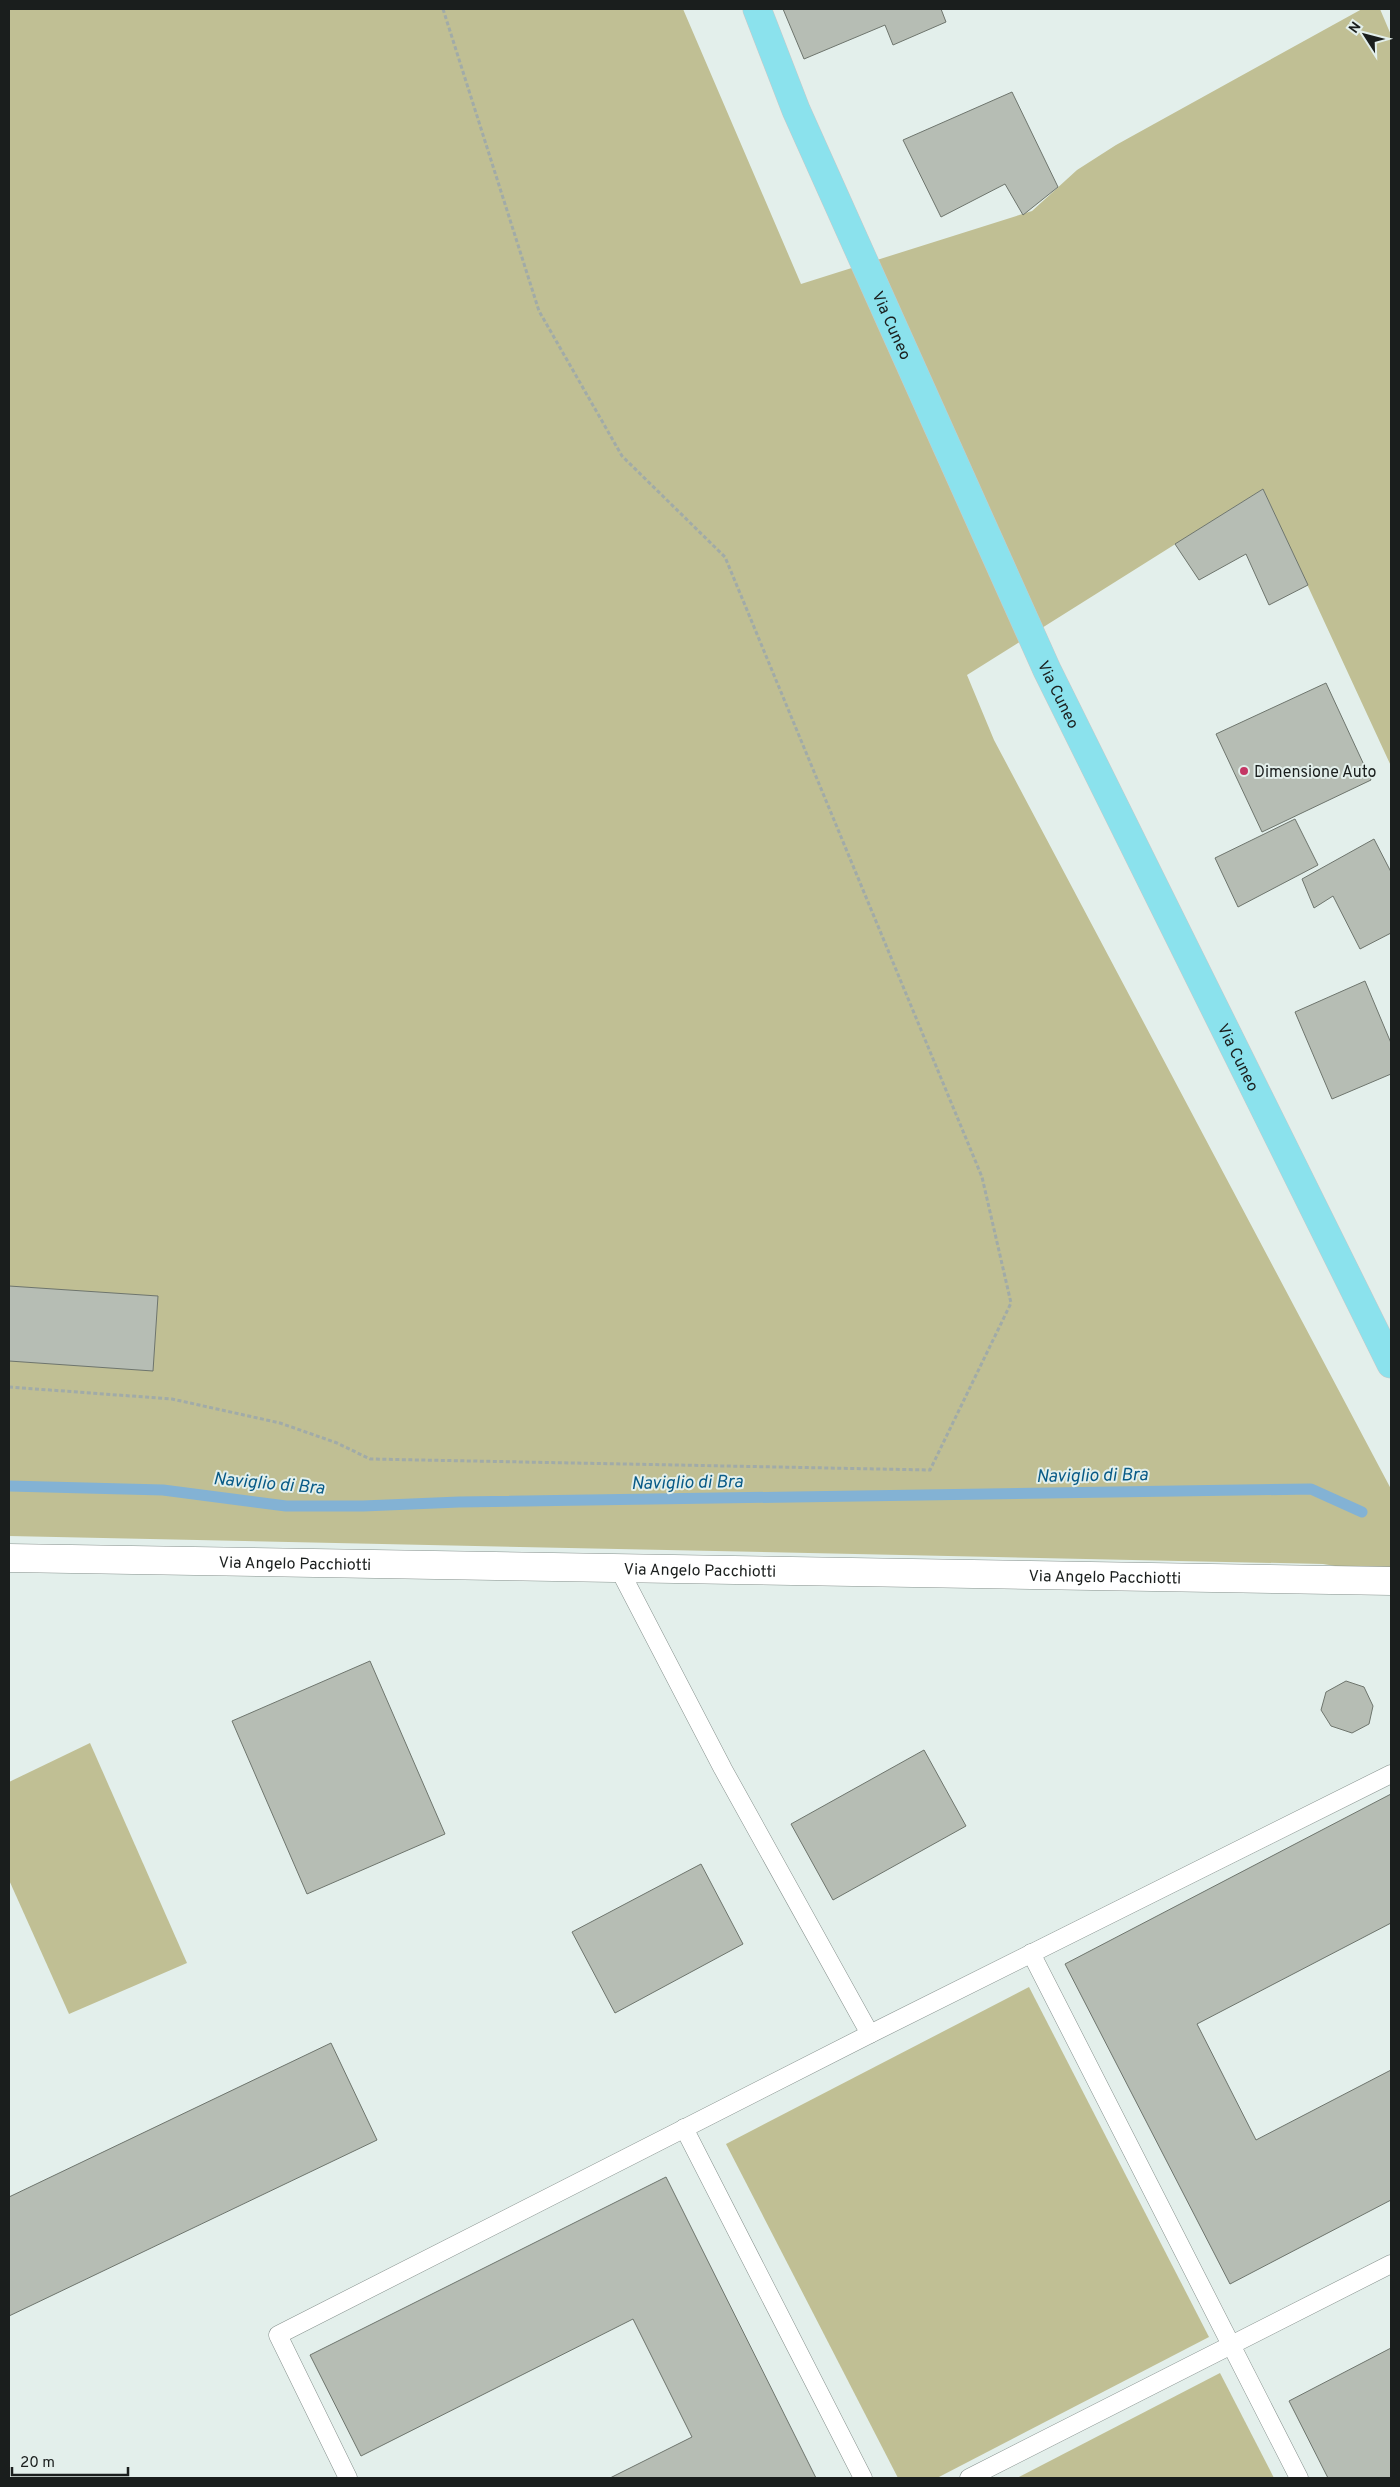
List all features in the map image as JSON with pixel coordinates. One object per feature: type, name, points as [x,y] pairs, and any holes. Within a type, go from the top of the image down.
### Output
[{"type":"main road","name":"Via Cuneo","points":[[757,9],[796,110],[1047,670],[1391,1364]]},
{"type":"street","name":"Via Angelo Pacchiotti","points":[[9,1558],[1391,1581]]},
{"type":"lane","points":[[619,1569],[722,1769],[870,2034]]},
{"type":"lane","points":[[348,2478],[278,2335],[870,2034],[1391,1774]]},
{"type":"lane","points":[[1031,1953],[1299,2478]]},
{"type":"lane","points":[[684,2128],[863,2478]]},
{"type":"lane","points":[[969,2478],[1391,2264]]},
{"type":"path","points":[[9,1386],[172,1399],[280,1423],[337,1443],[370,1459],[930,1470],[1011,1304],[982,1177],[725,557],[622,456],[538,312],[444,9]]},
{"type":"green space","points":[[9,9],[683,9],[801,284],[1032,211],[1077,170],[1116,145],[1362,9],[1380,9],[1391,35],[1391,766],[1263,489],[967,675],[994,740],[1391,1489],[1391,1575],[1323,1564],[9,1536]]},
{"type":"green space","points":[[90,1743],[187,1963],[69,2014],[9,1880],[9,1782]]},
{"type":"green space","points":[[1029,1987],[1209,2337],[937,2478],[898,2478],[726,2144]]},
{"type":"green space","points":[[1220,2373],[1274,2478],[1017,2478]]},
{"type":"building","points":[[783,9],[941,9],[946,22],[893,45],[885,25],[804,59]]},
{"type":"building","points":[[1012,92],[1058,187],[1023,215],[1005,184],[941,217],[903,140]]},
{"type":"building","points":[[1263,489],[1308,585],[1269,605],[1246,554],[1199,580],[1175,544]]},
{"type":"building","points":[[1326,683],[1371,780],[1262,832],[1216,734]]},
{"type":"building","points":[[1295,819],[1318,865],[1238,907],[1215,858]]},
{"type":"building","points":[[1374,839],[1391,872],[1391,933],[1360,949],[1333,896],[1314,908],[1302,879]]},
{"type":"building","points":[[1365,981],[1391,1043],[1391,1074],[1332,1099],[1295,1012]]},
{"type":"building","points":[[9,1286],[158,1296],[153,1371],[9,1361]]},
{"type":"building","points":[[370,1661],[445,1834],[307,1894],[232,1721]]},
{"type":"building","points":[[1346,1681],[1364,1687],[1373,1706],[1369,1724],[1352,1733],[1331,1726],[1321,1710],[1326,1692]]},
{"type":"building","points":[[924,1750],[966,1826],[833,1900],[791,1824]]},
{"type":"building","points":[[1391,1794],[1391,1923],[1197,2024],[1256,2140],[1391,2070],[1391,2200],[1230,2284],[1065,1964]]},
{"type":"building","points":[[701,1864],[743,1944],[615,2013],[572,1932]]},
{"type":"building","points":[[331,2043],[377,2140],[9,2316],[9,2197]]},
{"type":"building","points":[[666,2177],[816,2478],[610,2478],[692,2437],[633,2319],[361,2456],[310,2355]]},
{"type":"building","points":[[1391,2348],[1391,2478],[1328,2478],[1289,2401]]},
{"type":"waterway","name":"Naviglio di Bra","points":[[9,1486],[163,1490],[286,1506],[1311,1489],[1362,1512]]},
{"type":"place","name":"Dimensione Auto","points":[[1244,771]]}]
